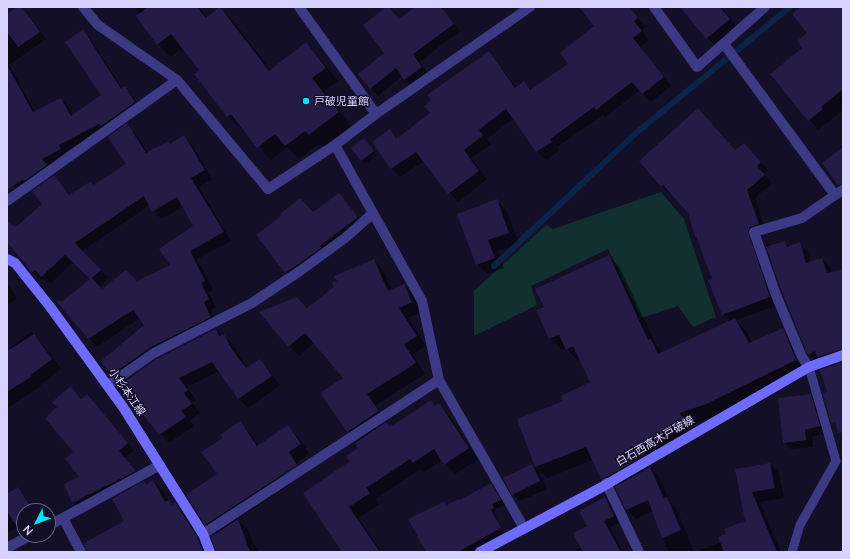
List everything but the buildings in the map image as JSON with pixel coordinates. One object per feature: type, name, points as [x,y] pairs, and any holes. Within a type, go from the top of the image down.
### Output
[{"type":"main road","name":"小杉本江線","points":[[7,259],[15,263],[108,385],[203,534],[210,552]]},
{"type":"main road","name":"白石西高木戸破線","points":[[480,552],[606,483],[809,367],[843,355]]},
{"type":"street","points":[[83,7],[98,25],[177,80],[268,188],[335,145],[376,114],[530,7]]},
{"type":"street","points":[[299,7],[376,114]]},
{"type":"street","points":[[654,7],[697,67],[765,7]]},
{"type":"street","points":[[724,44],[839,193],[802,218],[754,232],[776,295],[802,357],[809,367]]},
{"type":"street","points":[[7,200],[177,80]]},
{"type":"street","points":[[335,145],[372,214],[422,301],[439,380],[524,528]]},
{"type":"street","points":[[108,385],[154,353],[252,303],[320,257],[345,238],[372,214]]},
{"type":"street","points":[[203,534],[439,380]]},
{"type":"street","points":[[56,522],[160,465]]},
{"type":"street","points":[[606,483],[639,552]]},
{"type":"street","points":[[63,518],[81,552]]},
{"type":"street","points":[[7,548],[16,543]]},
{"type":"lane","points":[[792,552],[800,526],[836,461],[809,367]]},
{"type":"green space","points":[[661,192],[684,219],[716,317],[693,327],[678,306],[641,318],[608,249],[531,286],[537,305],[474,336],[474,291],[546,225],[553,229]]},
{"type":"waterway","points":[[494,266],[636,133],[790,7]]},
{"type":"place","name":"戸破児童館","points":[[306,101]]}]
